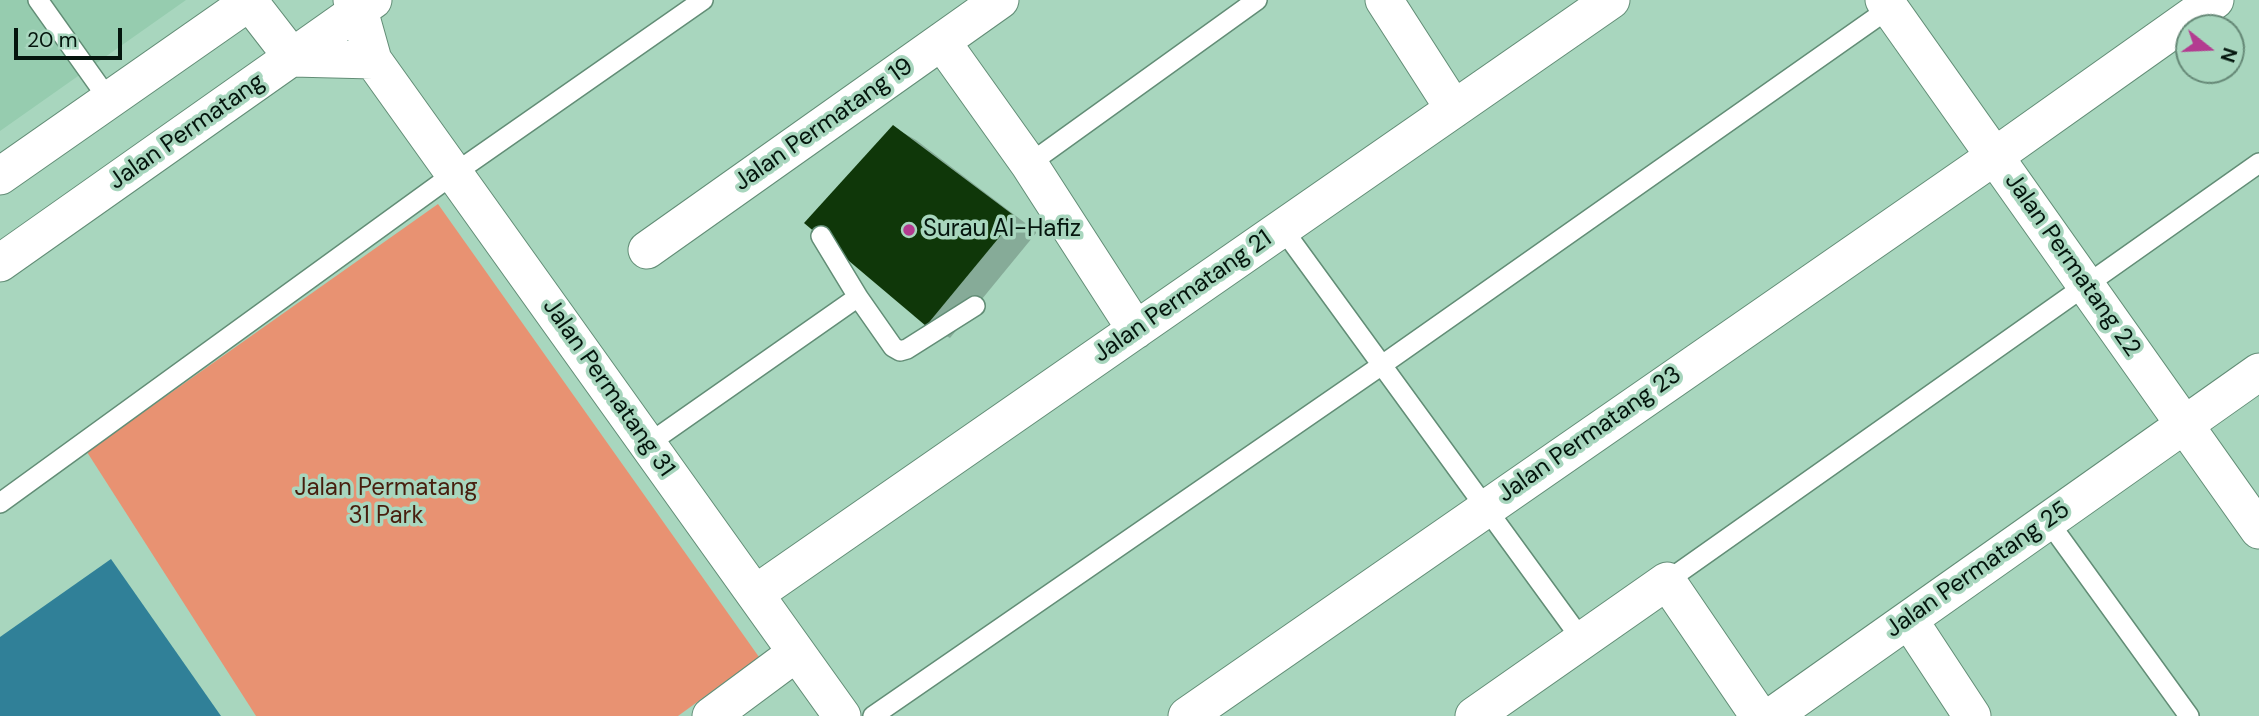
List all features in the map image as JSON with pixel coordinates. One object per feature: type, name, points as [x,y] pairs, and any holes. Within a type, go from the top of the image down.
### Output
[{"type":"street","name":"Jalan Permatang 19","points":[[647,250],[1000,0]]},
{"type":"street","points":[[1384,0],[1454,109]]},
{"type":"street","name":"Jalan Permatang 21","points":[[755,594],[1611,0]]},
{"type":"street","name":"Jalan Permatang 23","points":[[1187,716],[1995,156],[2215,0]]},
{"type":"street","points":[[0,176],[250,1],[293,58],[373,60],[361,3]]},
{"type":"street","name":"Jalan Permatang","points":[[4,251],[293,58],[361,3]]},
{"type":"street","name":"Jalan Permatang 22","points":[[1892,3],[1995,156],[2259,530]]},
{"type":"street","points":[[942,42],[1029,164],[1136,330]]},
{"type":"street","name":"Jalan Permatang 31","points":[[373,60],[842,716]]},
{"type":"street","name":"Jalan Permatang 25","points":[[1772,716],[2259,373]]},
{"type":"street","points":[[1474,716],[1667,581],[1759,716]]},
{"type":"street","points":[[1909,620],[1972,716]]},
{"type":"street","points":[[711,716],[796,653]]},
{"type":"lane","points":[[38,0],[108,100]]},
{"type":"lane","points":[[0,503],[456,173],[703,0]]},
{"type":"lane","points":[[1029,164],[1257,0]]},
{"type":"lane","points":[[873,716],[1382,365],[1892,3]]},
{"type":"lane","points":[[1667,581],[2259,163]]},
{"type":"lane","points":[[1282,228],[1582,640]]},
{"type":"lane","points":[[821,236],[858,297],[893,347],[900,351],[975,306]]},
{"type":"lane","points":[[648,444],[858,297]]},
{"type":"lane","points":[[2048,521],[2189,716]]},
{"type":"shaded area","points":[[0,0],[186,0],[0,131]]},
{"type":"green space","name":"Jalan Permatang 31 Park","points":[[438,204],[759,657],[678,716],[256,716],[87,452]]},
{"type":"water","points":[[111,559],[221,716],[0,716],[0,637]]},
{"type":"building","name":"Surau Al-Hafiz","points":[[893,125],[1016,217],[926,326],[804,223]]},
{"type":"place","name":"Surau Al-Hafiz","points":[[909,230]]}]
